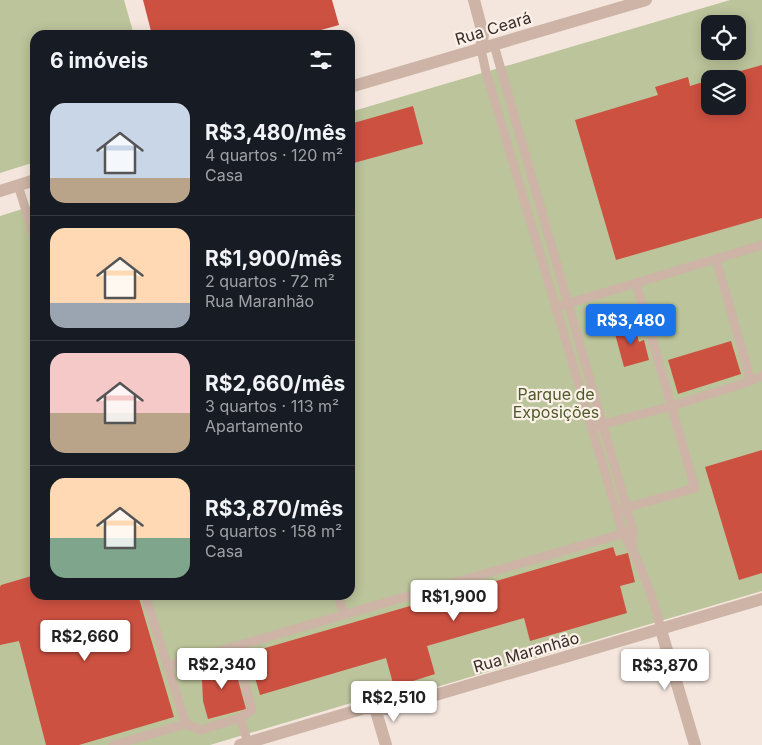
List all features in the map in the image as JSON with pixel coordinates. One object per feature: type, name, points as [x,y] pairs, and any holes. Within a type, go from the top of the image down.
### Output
[{"type":"street","points":[[474,0],[483,34],[481,49]]},
{"type":"street","name":"Rua Ceará","points":[[355,86],[646,0]]},
{"type":"street","points":[[483,34],[494,45]]},
{"type":"street","points":[[0,191],[30,182]]},
{"type":"street","name":"Rua Maranhão","points":[[244,744],[365,708],[388,709],[762,600]]},
{"type":"street","points":[[661,630],[695,745]]},
{"type":"street","points":[[375,708],[386,745]]},
{"type":"lane","points":[[494,45],[633,530],[632,548]]},
{"type":"lane","points":[[481,49],[486,72],[616,511],[623,533],[632,548],[655,607],[661,630]]},
{"type":"lane","points":[[18,186],[30,224]]},
{"type":"lane","points":[[556,307],[762,245]]},
{"type":"lane","points":[[716,259],[751,381]]},
{"type":"lane","points":[[616,511],[695,488],[636,283]]},
{"type":"lane","points":[[592,428],[672,406],[762,376]]},
{"type":"lane","points":[[168,666],[633,530]]},
{"type":"lane","points":[[148,600],[186,724]]},
{"type":"lane","points":[[340,600],[344,615]]},
{"type":"lane","points":[[113,745],[186,724],[200,730],[240,718],[252,710],[235,646]]},
{"type":"lane","points":[[240,718],[244,744]]},
{"type":"green space","points":[[0,0],[124,0],[133,30],[30,30],[30,164],[0,173]]},
{"type":"green space","name":"Parque de Exposições","points":[[730,0],[762,0],[762,591],[396,699],[378,695],[210,745],[0,745],[0,216],[30,207],[30,600],[355,600],[355,111]]},
{"type":"building","points":[[143,0],[332,0],[339,25],[321,30],[151,30]]},
{"type":"building","points":[[762,65],[762,218],[616,260],[575,120],[658,95],[655,87],[688,77],[690,86],[701,83],[701,115],[746,115],[746,70],[744,70]]},
{"type":"building","points":[[413,106],[423,144],[355,163],[355,123]]},
{"type":"building","points":[[634,325],[639,342],[644,340],[649,360],[624,367],[614,330]]},
{"type":"building","points":[[731,341],[741,374],[678,394],[668,360]]},
{"type":"building","points":[[762,450],[762,573],[739,580],[705,467]]},
{"type":"building","points":[[613,547],[616,556],[628,553],[635,582],[620,586],[627,613],[530,641],[524,618],[427,646],[435,674],[394,687],[386,658],[260,695],[248,653]]},
{"type":"building","points":[[30,576],[30,600],[139,600],[174,717],[79,745],[46,745],[19,641],[0,645],[1,585]]},
{"type":"building","points":[[232,658],[246,709],[208,719],[203,701],[202,680],[218,662]]}]
